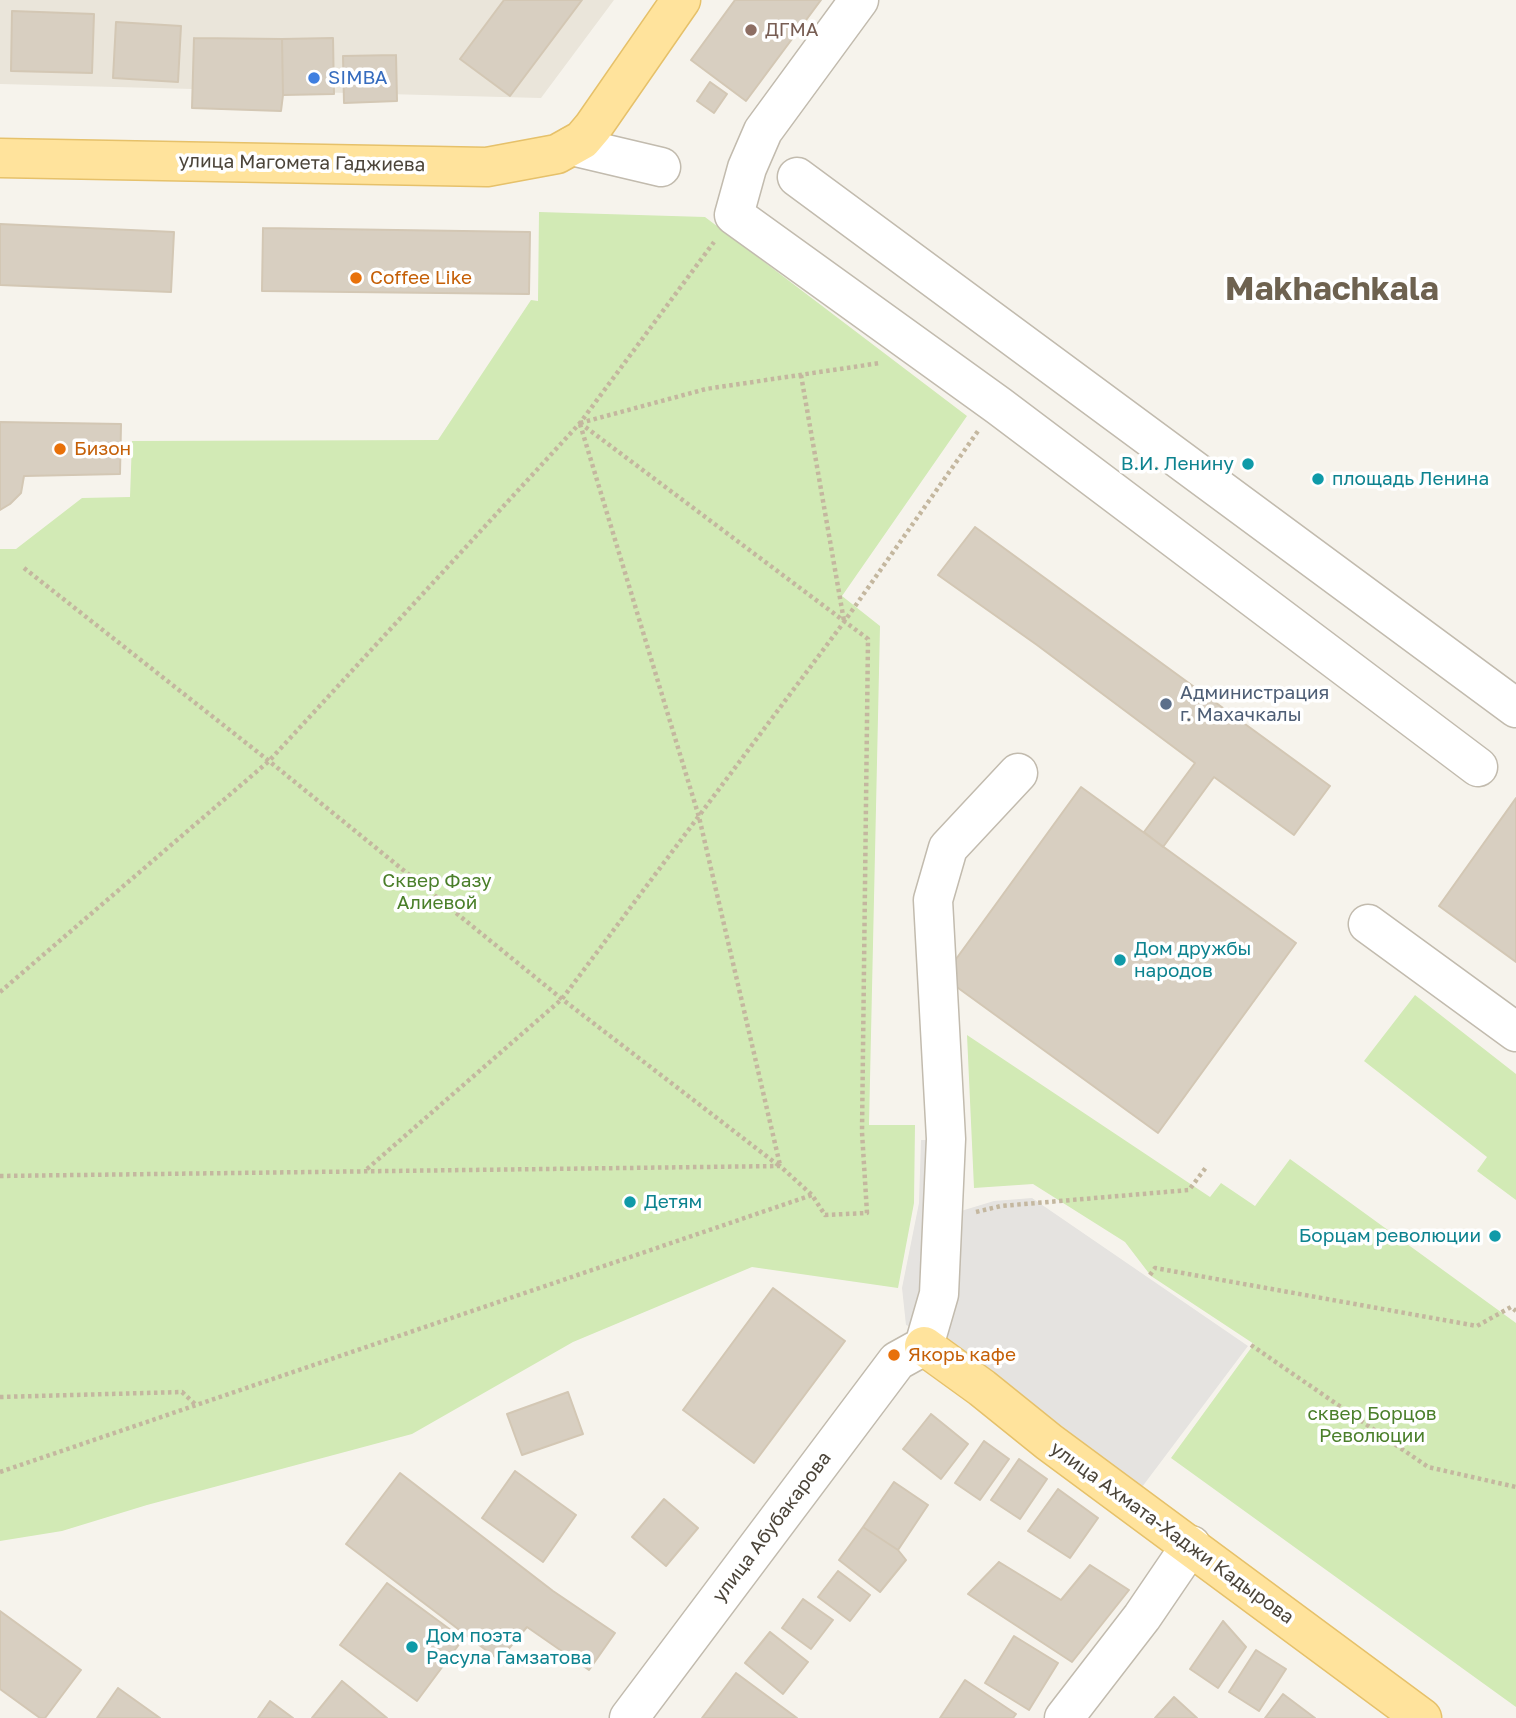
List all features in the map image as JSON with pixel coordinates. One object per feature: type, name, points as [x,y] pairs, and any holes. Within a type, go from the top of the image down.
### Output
[{"type":"main road","name":"улица Магомета Гаджиева","points":[[0,149],[478,159],[522,153],[590,120],[672,0]]},
{"type":"main road","points":[[582,137],[681,0]]},
{"type":"main road","name":"улица Магомета Гаджиева","points":[[0,158],[486,167],[557,154],[582,137]]},
{"type":"main road","name":"улица Ахмата-Хаджи Кадырова","points":[[924,1346],[1049,1442],[1422,1718]]},
{"type":"street","points":[[859,0],[764,131],[747,168],[734,215],[999,406],[1478,767]]},
{"type":"street","points":[[582,137],[661,167]]},
{"type":"street","points":[[797,177],[1516,708]]},
{"type":"street","points":[[924,1346],[939,1294],[946,1139],[933,900],[948,848],[1017,773]]},
{"type":"street","points":[[1368,924],[1516,1032]]},
{"type":"street","name":"улица Абубакарова","points":[[629,1718],[897,1361],[924,1346]]},
{"type":"street","points":[[1065,1718],[1142,1617],[1191,1545]]},
{"type":"path","points":[[0,992],[269,761],[580,423],[734,215]]},
{"type":"path","points":[[580,423],[706,389],[929,355]]},
{"type":"path","points":[[801,374],[844,622]]},
{"type":"path","points":[[367,1170],[562,999],[844,622],[969,441],[999,406]]},
{"type":"path","points":[[24,568],[269,761],[562,999],[780,1166],[812,1195],[825,1215],[867,1213],[862,1132],[868,639],[580,423]]},
{"type":"path","points":[[580,423],[699,817],[780,1166]]},
{"type":"path","points":[[0,1176],[780,1166]]},
{"type":"path","points":[[1001,1206],[1189,1190],[1207,1166]]},
{"type":"path","points":[[0,1472],[812,1195]]},
{"type":"path","points":[[1150,1275],[1155,1268],[1478,1326],[1511,1307],[1516,1311]]},
{"type":"path","points":[[1251,1345],[1428,1467],[1516,1487]]},
{"type":"path","points":[[0,1397],[182,1392],[196,1405]]},
{"type":"shaded area","points":[[0,0],[614,0],[541,98],[0,84]]},
{"type":"shaded area","points":[[921,1140],[958,1140],[961,1211],[994,1201],[1032,1198],[1248,1346],[1142,1487],[951,1342],[906,1325],[902,1288],[919,1203]]},
{"type":"green space","name":"Сквер Фазу Алиевой","points":[[539,212],[705,217],[967,416],[842,596],[880,626],[869,1125],[915,1125],[914,1203],[898,1288],[752,1267],[573,1342],[412,1434],[147,1505],[62,1531],[0,1541],[0,549],[16,549],[82,498],[130,497],[132,441],[438,440],[531,300],[538,301]]},
{"type":"green space","points":[[1415,995],[1516,1074],[1516,1200],[1477,1171],[1487,1157],[1364,1061]]},
{"type":"green space","name":"сквер Борцов Революции","points":[[967,1035],[1210,1197],[1221,1183],[1255,1206],[1290,1159],[1516,1323],[1516,1707],[1171,1458],[1254,1344],[1151,1276],[1125,1242],[1033,1184],[974,1188]]},
{"type":"building","points":[[504,0],[582,0],[510,96],[460,59]]},
{"type":"building","points":[[735,0],[821,0],[746,101],[691,60]]},
{"type":"building","points":[[12,11],[94,14],[92,73],[11,71]]},
{"type":"building","points":[[116,22],[181,26],[178,82],[113,78]]},
{"type":"building","points":[[194,38],[282,39],[281,111],[192,108]]},
{"type":"building","points":[[333,38],[334,94],[283,95],[282,39]]},
{"type":"building","points":[[396,55],[397,101],[344,103],[343,56]]},
{"type":"building","points":[[710,82],[727,94],[714,113],[697,101]]},
{"type":"building","points":[[0,224],[174,232],[171,292],[0,285]]},
{"type":"building","points":[[263,228],[530,232],[529,294],[262,291]]},
{"type":"building","name":"Бизон","points":[[0,422],[121,424],[120,474],[24,476],[21,493],[0,510]]},
{"type":"building","name":"Администрация г. Махачкалы","points":[[975,527],[1330,786],[1294,835],[1214,777],[1163,847],[1144,832],[1195,763],[938,575]]},
{"type":"building","name":"Дом дружбы народов","points":[[1081,787],[1296,943],[1158,1133],[943,977]]},
{"type":"building","points":[[1516,798],[1516,962],[1439,906]]},
{"type":"building","points":[[773,1288],[845,1341],[754,1463],[683,1410]]},
{"type":"building","points":[[568,1392],[583,1434],[522,1455],[507,1414]]},
{"type":"building","points":[[931,1414],[968,1444],[941,1479],[903,1449]]},
{"type":"building","points":[[984,1441],[1009,1459],[980,1500],[955,1483]]},
{"type":"building","points":[[1019,1459],[1047,1479],[1020,1519],[991,1500]]},
{"type":"building","points":[[515,1471],[576,1515],[543,1562],[482,1518]]},
{"type":"building","points":[[400,1473],[553,1591],[615,1633],[589,1670],[527,1627],[499,1660],[346,1544]]},
{"type":"building","points":[[894,1482],[928,1505],[898,1550],[863,1527]]},
{"type":"building","points":[[1058,1489],[1098,1518],[1070,1558],[1028,1531]]},
{"type":"building","points":[[664,1499],[698,1528],[666,1566],[632,1537]]},
{"type":"building","points":[[863,1527],[898,1550],[906,1560],[880,1592],[839,1560]]},
{"type":"building","points":[[999,1562],[1061,1600],[1090,1565],[1129,1590],[1072,1662],[968,1594]]},
{"type":"building","points":[[838,1571],[870,1595],[850,1621],[818,1597]]},
{"type":"building","points":[[387,1583],[463,1639],[417,1701],[340,1645]]},
{"type":"building","points":[[803,1599],[833,1620],[811,1649],[782,1628]]},
{"type":"building","points":[[0,1611],[81,1670],[45,1718],[40,1718],[0,1689]]},
{"type":"building","points":[[1223,1621],[1246,1647],[1218,1688],[1190,1669]]},
{"type":"building","points":[[770,1632],[808,1662],[783,1694],[745,1663]]},
{"type":"building","points":[[1014,1636],[1058,1663],[1029,1710],[985,1683]]},
{"type":"building","points":[[1256,1650],[1286,1669],[1259,1711],[1229,1692]]},
{"type":"building","points":[[736,1673],[797,1718],[702,1718]]},
{"type":"building","points":[[965,1680],[1016,1714],[1013,1718],[940,1718]]},
{"type":"building","points":[[342,1681],[387,1718],[312,1718]]},
{"type":"building","points":[[118,1688],[160,1718],[97,1718]]},
{"type":"building","points":[[1283,1694],[1315,1718],[1265,1718]]},
{"type":"building","points":[[1174,1697],[1197,1718],[1155,1718]]},
{"type":"building","points":[[270,1701],[293,1718],[258,1718]]},
{"type":"place","name":"ДГМА","points":[[751,30]]},
{"type":"place","name":"SIMBA","points":[[314,78]]},
{"type":"place","name":"Coffee Like","points":[[356,278]]},
{"type":"place","name":"Бизон","points":[[60,449]]},
{"type":"place","name":"В.И. Ленину","points":[[1248,464]]},
{"type":"place","name":"площадь Ленина","points":[[1318,479]]},
{"type":"place","name":"Администрация г. Махачкалы","points":[[1166,704]]},
{"type":"place","name":"Дом дружбы народов","points":[[1120,960]]},
{"type":"place","name":"Детям","points":[[630,1202]]},
{"type":"place","name":"Борцам революции","points":[[1495,1236]]},
{"type":"place","name":"Якорь кафе","points":[[894,1355]]},
{"type":"place","name":"Дом поэта Расула Гамзатова","points":[[412,1647]]},
{"type":"district","name":"Makhachkala","points":[[1332,290]]}]
